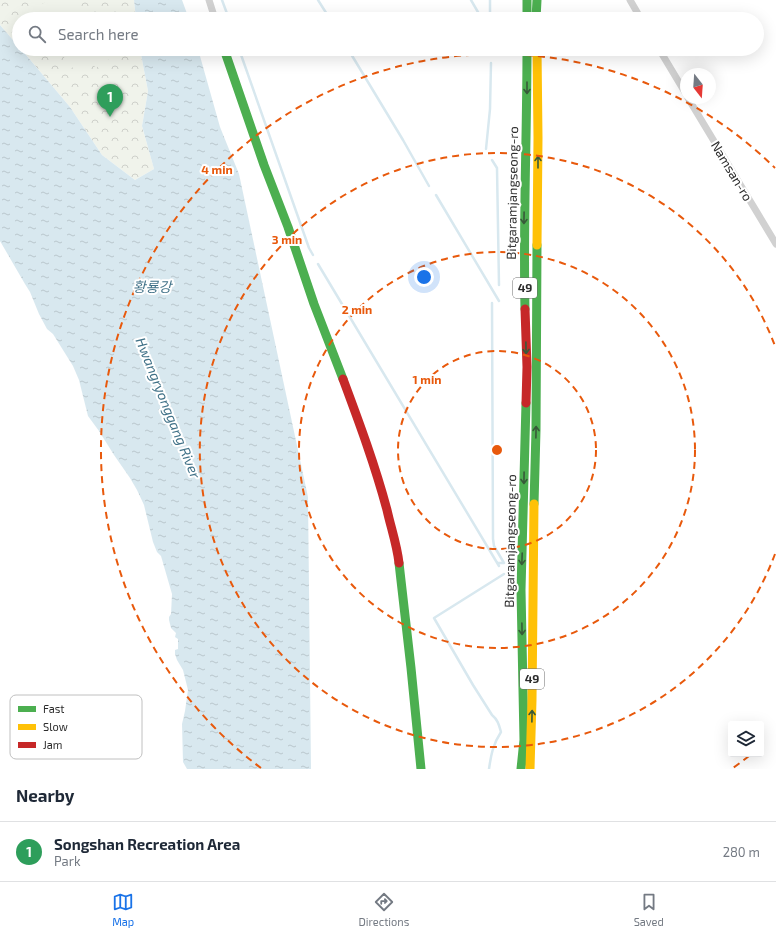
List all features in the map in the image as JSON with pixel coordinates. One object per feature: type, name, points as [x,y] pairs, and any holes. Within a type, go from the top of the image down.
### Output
[{"type":"main road","points":[[527,0],[527,12]]},
{"type":"main road","points":[[536,0],[536,12]]},
{"type":"main road","points":[[226,56],[314,304],[360,425],[382,489],[397,548],[412,675],[421,769]]},
{"type":"main road","name":"Bitgaramjangseong-ro","points":[[521,769],[524,740],[521,590],[527,367],[524,259],[525,167],[528,104],[527,56]]},
{"type":"main road","name":"Bitgaramjangseong-ro","points":[[530,769],[536,398],[538,146],[537,56]]},
{"type":"street","points":[[209,0],[213,12]]},
{"type":"street","points":[[630,0],[637,12]]},
{"type":"street","points":[[663,56],[680,84]]},
{"type":"street","name":"Namsan-ro","points":[[692,104],[776,244]]},
{"type":"green space","points":[[0,0],[134,0],[135,12],[12,12],[12,39],[0,25]]},
{"type":"green space","points":[[59,0],[68,0],[77,12],[32,12],[46,1],[50,6]]},
{"type":"green space","points":[[27,56],[141,56],[148,91],[142,126],[154,169],[135,180],[102,155],[70,107]]},
{"type":"green space","points":[[63,56],[112,57],[96,68],[92,63],[77,73]]},
{"type":"water","points":[[134,0],[182,0],[186,12],[135,12]]},
{"type":"water","name":"황룡강","points":[[0,25],[12,39],[12,56],[27,56],[70,107],[102,155],[135,180],[154,169],[142,126],[148,91],[141,56],[200,56],[220,127],[239,174],[308,497],[311,769],[187,769],[183,762],[182,724],[188,690],[183,670],[175,654],[175,650],[178,649],[178,639],[175,637],[176,633],[171,628],[169,620],[171,614],[172,594],[161,556],[157,552],[153,542],[144,505],[130,478],[88,416],[79,380],[73,366],[53,334],[47,329],[30,292],[0,241]]},
{"type":"waterway","points":[[222,0],[226,12]]},
{"type":"waterway","points":[[318,0],[326,12]]},
{"type":"waterway","points":[[471,0],[478,12]]},
{"type":"waterway","points":[[490,0],[490,12]]},
{"type":"waterway","points":[[241,56],[309,248],[313,255]]},
{"type":"waterway","points":[[352,56],[429,186]]},
{"type":"waterway","points":[[486,149],[490,109],[491,63]]},
{"type":"waterway","points":[[492,160],[497,168],[499,285]]},
{"type":"waterway","points":[[436,195],[499,301]]},
{"type":"waterway","points":[[318,264],[499,566]]},
{"type":"waterway","points":[[492,303],[493,539],[494,546],[504,563],[498,563]]},
{"type":"waterway","points":[[489,769],[493,750],[501,732],[499,725],[473,685],[434,618],[504,574]]},
{"type":"traffic: fast","points":[[527,0],[527,12]]},
{"type":"traffic: fast","points":[[536,12],[537,0]]},
{"type":"traffic: fast","points":[[226,56],[314,304],[343,379]]},
{"type":"traffic: fast","points":[[525,309],[524,244],[527,56]]},
{"type":"traffic: fast","points":[[534,504],[537,245]]},
{"type":"traffic: fast","points":[[521,769],[524,740],[521,590],[526,403]]},
{"type":"traffic: fast","points":[[399,563],[421,769]]},
{"type":"traffic: slow","points":[[537,56],[537,245]]},
{"type":"traffic: slow","points":[[530,769],[534,504]]},
{"type":"traffic: jam","points":[[525,309],[527,367],[526,403]]},
{"type":"traffic: jam","points":[[343,379],[361,427],[377,477],[394,536],[399,563]]},
{"type":"place","name":"Songshan Recreation Area","points":[[110,117]]},
{"type":"water label","name":"Hwangryonggang River","points":[[168,408]]}]
